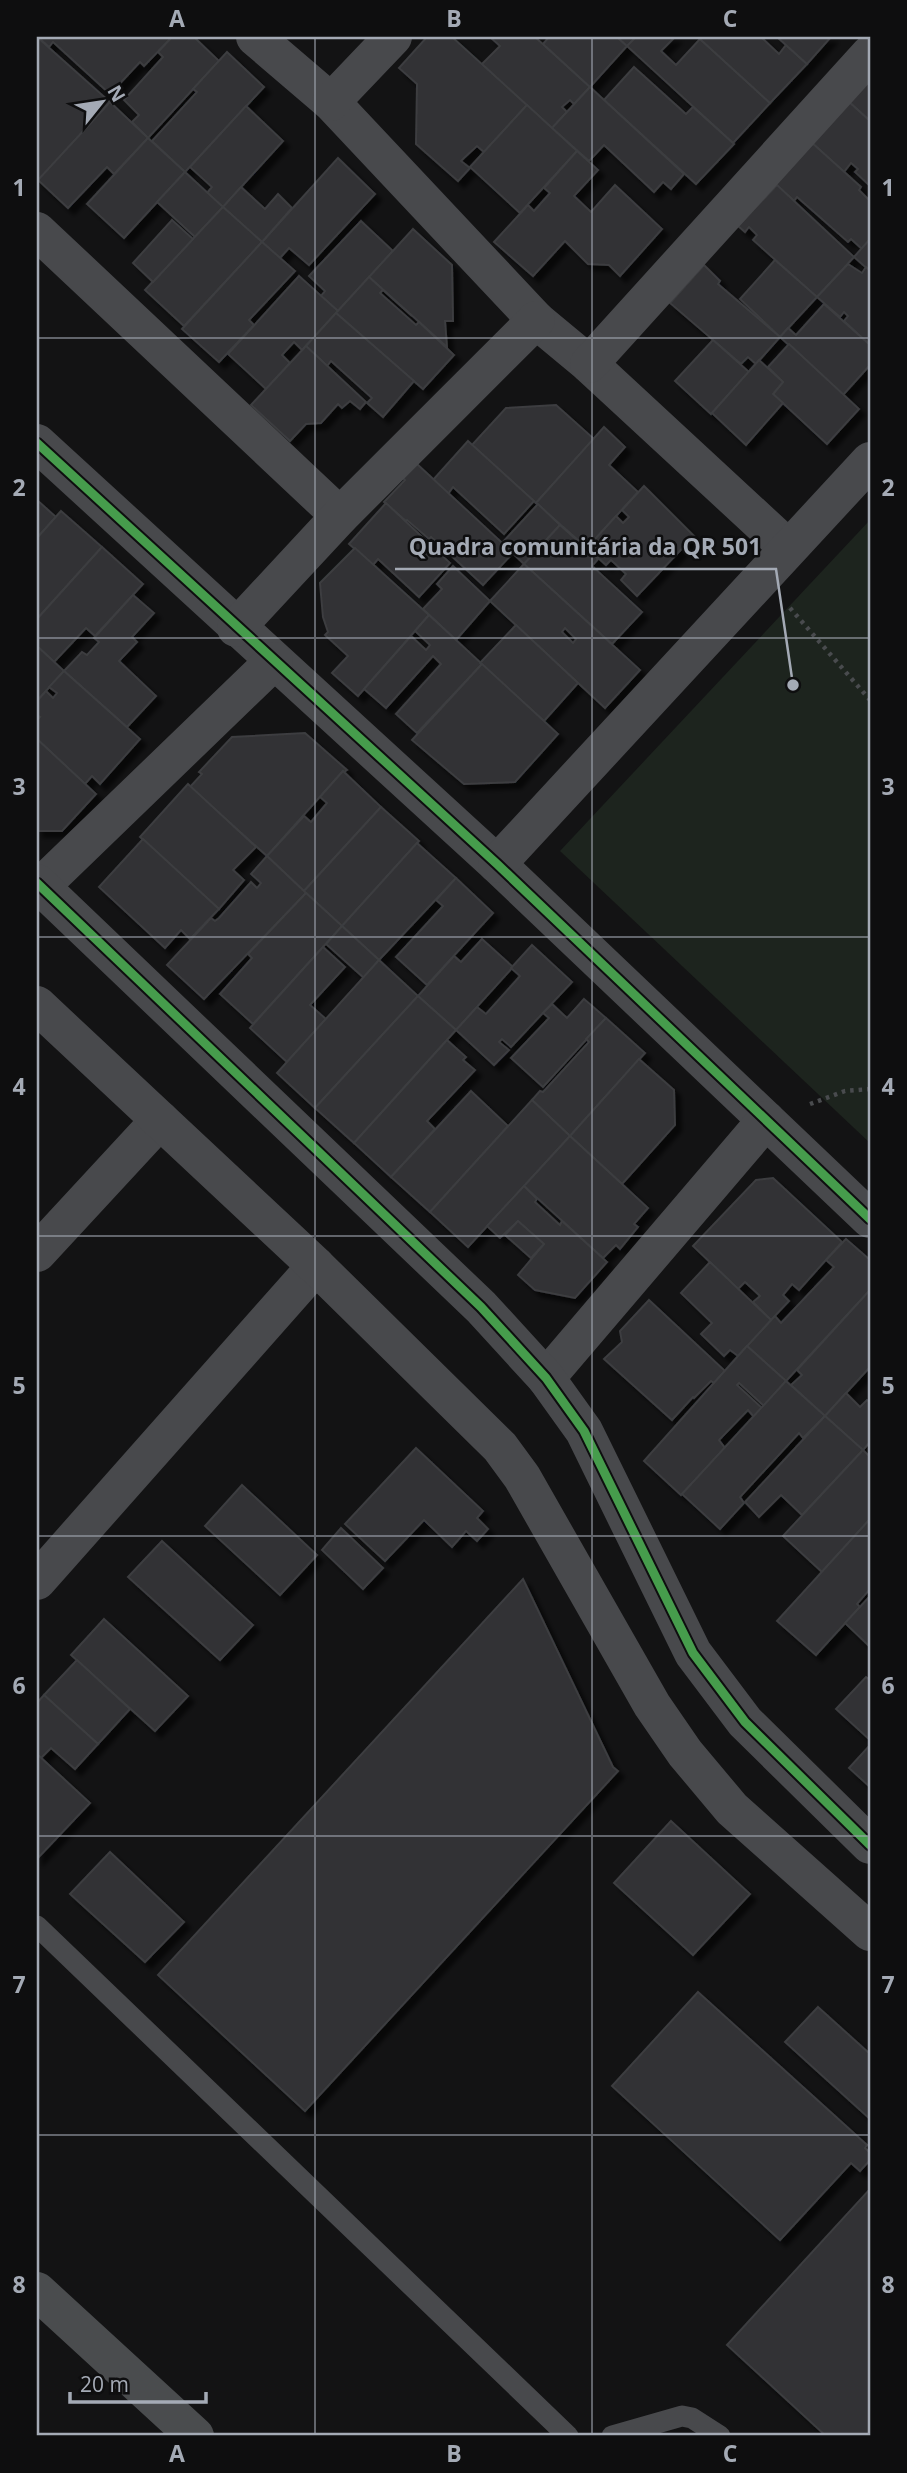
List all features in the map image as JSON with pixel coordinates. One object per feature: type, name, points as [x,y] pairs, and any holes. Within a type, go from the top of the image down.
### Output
[{"type":"highway","points":[[37,2291],[195,2436]]},
{"type":"street","points":[[256,37],[331,102],[536,320],[589,364],[788,548]]},
{"type":"street","points":[[331,102],[393,37]]},
{"type":"street","points":[[589,364],[870,54]]},
{"type":"street","points":[[37,231],[340,516]]},
{"type":"street","points":[[236,628],[340,516],[536,320]]},
{"type":"street","points":[[37,443],[236,628],[497,864],[870,1219]]},
{"type":"street","points":[[497,864],[870,461]]},
{"type":"street","points":[[274,661],[39,885],[481,1307],[547,1378],[584,1431],[693,1653],[746,1722],[870,1845]]},
{"type":"street","points":[[37,1005],[316,1266],[507,1457],[522,1477],[652,1705],[685,1754],[732,1809],[870,1932]]},
{"type":"street","points":[[37,1253],[160,1120]]},
{"type":"street","points":[[547,1378],[766,1120]]},
{"type":"street","points":[[37,1581],[316,1266]]},
{"type":"lane","points":[[37,1926],[568,2436]]},
{"type":"lane","points":[[612,2436],[682,2416],[692,2418],[720,2436]]},
{"type":"path","points":[[764,578],[870,700]]},
{"type":"path","points":[[766,1120],[845,1091],[870,1089]]},
{"type":"shaded area","points":[[870,520],[870,1143],[560,851]]},
{"type":"building","points":[[37,37],[110,102],[40,179],[37,176]]},
{"type":"building","points":[[38,37],[172,37],[144,66],[140,62],[110,94],[53,42],[49,47]]},
{"type":"building","points":[[172,37],[194,37],[219,61],[148,138],[132,122],[139,115],[124,100],[163,57],[158,52]]},
{"type":"building","points":[[427,37],[452,37],[527,105],[484,152],[477,146],[461,161],[470,168],[458,181],[416,144],[417,84],[399,68]]},
{"type":"building","points":[[490,37],[535,37],[590,87],[574,104],[570,100],[562,107],[567,112],[552,128],[482,64],[500,46]]},
{"type":"building","points":[[549,37],[617,37],[627,46],[590,87],[543,44]]},
{"type":"building","points":[[617,37],[636,37],[627,46]]},
{"type":"building","points":[[636,37],[675,37],[661,51],[676,65],[700,39],[770,103],[733,143],[627,46]]},
{"type":"building","points":[[700,37],[761,37],[779,54],[786,45],[807,64],[770,103]]},
{"type":"building","points":[[777,37],[831,37],[807,64]]},
{"type":"building","points":[[227,52],[264,87],[185,172],[152,141],[197,92],[193,89]]},
{"type":"building","points":[[634,67],[686,114],[693,107],[734,144],[696,184],[604,100]]},
{"type":"building","points":[[870,75],[870,119],[869,120],[848,101]]},
{"type":"building","points":[[590,87],[684,174],[671,189],[663,182],[654,192],[604,145],[589,161],[552,128]]},
{"type":"building","points":[[848,101],[870,121],[870,186],[855,172],[858,169],[851,163],[844,172],[811,142]]},
{"type":"building","points":[[110,102],[148,138],[114,174],[107,167],[68,208],[38,180]]},
{"type":"building","points":[[527,105],[577,151],[520,213],[470,167]]},
{"type":"building","points":[[246,106],[283,141],[223,207],[207,193],[212,187],[190,167]]},
{"type":"building","points":[[148,138],[185,172],[124,238],[87,204]]},
{"type":"building","points":[[811,142],[861,187],[859,190],[869,200],[870,198],[870,239],[862,249],[851,239],[848,242],[797,197],[794,201],[773,182]]},
{"type":"building","points":[[577,151],[598,170],[574,196],[591,212],[615,185],[662,229],[620,276],[609,265],[588,264],[565,241],[533,276],[494,242],[528,205],[534,211],[550,193],[544,188]]},
{"type":"building","points":[[338,158],[375,194],[309,265],[289,248],[280,258],[262,242]]},
{"type":"building","points":[[185,172],[223,207],[195,237],[157,202]]},
{"type":"building","points":[[777,185],[854,257],[817,297],[753,240],[757,235],[749,227],[745,232],[738,226]]},
{"type":"building","points":[[241,187],[265,209],[278,194],[292,208],[262,242],[223,207]]},
{"type":"building","points":[[223,207],[262,242],[184,326],[145,290]]},
{"type":"building","points":[[172,220],[193,239],[153,282],[133,263]]},
{"type":"building","points":[[361,221],[393,251],[338,311],[321,296],[325,291],[309,276]]},
{"type":"building","points":[[413,229],[452,265],[453,321],[445,321],[447,347],[369,277]]},
{"type":"building","points":[[870,239],[870,271],[854,257]]},
{"type":"building","points":[[262,242],[295,271],[249,320],[254,325],[219,362],[182,329]]},
{"type":"building","points":[[775,260],[817,297],[780,337],[740,299]]},
{"type":"building","points":[[848,264],[862,273],[866,267],[870,271],[870,345],[844,321],[848,316],[844,312],[840,317],[817,297]]},
{"type":"building","points":[[704,265],[720,281],[718,284],[780,337],[756,364],[748,357],[741,364],[670,303]]},
{"type":"building","points":[[299,276],[338,311],[302,350],[294,342],[282,355],[290,363],[266,389],[228,354]]},
{"type":"building","points":[[369,277],[412,316],[383,290],[380,293],[416,325],[419,322],[454,355],[423,389],[336,313]]},
{"type":"building","points":[[824,304],[870,345],[870,365],[843,395],[780,337],[788,328],[796,335]]},
{"type":"building","points":[[336,313],[414,381],[383,417],[367,403],[372,398],[331,361],[327,366],[306,346]]},
{"type":"building","points":[[713,340],[749,372],[711,414],[675,381]]},
{"type":"building","points":[[789,344],[859,409],[827,444],[773,394],[783,382],[768,367]]},
{"type":"building","points":[[306,346],[366,402],[360,409],[350,401],[342,408],[338,404],[321,423],[306,424],[290,441],[251,405]]},
{"type":"building","points":[[759,360],[783,382],[773,394],[783,403],[746,445],[712,413]]},
{"type":"building","points":[[556,405],[594,439],[536,503],[472,445],[506,408]]},
{"type":"building","points":[[604,427],[625,447],[609,465],[638,492],[587,548],[536,503]]},
{"type":"building","points":[[468,441],[534,501],[504,534],[453,487],[448,494],[433,480]]},
{"type":"building","points":[[417,464],[513,553],[483,585],[431,537],[429,539],[384,502]]},
{"type":"building","points":[[644,486],[694,536],[637,596],[621,580],[626,574],[611,560],[606,565],[587,548],[616,516],[623,523],[629,517],[622,510]]},
{"type":"building","points":[[37,500],[56,517],[37,538]]},
{"type":"building","points":[[386,503],[450,563],[419,597],[378,559],[373,565],[349,544]]},
{"type":"building","points":[[538,504],[560,525],[524,564],[502,543]]},
{"type":"building","points":[[61,511],[102,547],[37,619],[37,538]]},
{"type":"building","points":[[560,525],[598,559],[592,566],[642,612],[612,644],[524,564]]},
{"type":"building","points":[[102,547],[143,584],[95,636],[86,628],[54,662],[37,646],[37,619]]},
{"type":"building","points":[[355,548],[429,615],[358,696],[332,673],[348,656],[325,635],[328,632],[323,617],[320,583]]},
{"type":"building","points":[[524,564],[640,670],[605,708],[490,601]],"holes":[[[565,628],[576,639],[573,643],[562,632]]]},
{"type":"building","points":[[453,566],[490,601],[456,640],[423,609],[442,589],[437,584]]},
{"type":"building","points":[[133,595],[154,613],[132,637],[137,642],[119,661],[156,696],[127,727],[64,671],[82,652],[87,655],[99,642],[94,638]]},
{"type":"building","points":[[429,615],[482,664],[417,733],[396,714],[441,664],[433,656],[386,708],[364,689],[411,636],[426,650],[430,645],[415,631]]},
{"type":"building","points":[[516,625],[578,683],[544,721],[480,663]]},
{"type":"building","points":[[37,646],[64,671],[37,701]]},
{"type":"building","points":[[482,664],[558,734],[515,782],[464,784],[412,740]]},
{"type":"building","points":[[64,671],[140,739],[100,784],[92,776],[85,784],[37,739],[37,720],[40,717],[37,715],[37,701],[46,691],[53,698],[57,693],[49,687]]},
{"type":"building","points":[[305,733],[347,770],[343,771],[267,856],[190,787],[202,774],[199,772],[232,737]]},
{"type":"building","points":[[37,739],[96,794],[62,831],[37,831]]},
{"type":"building","points":[[343,771],[381,807],[304,891],[267,856],[304,816],[311,822],[327,803],[320,797]]},
{"type":"building","points":[[188,784],[256,847],[233,870],[244,880],[219,909],[140,837]]},
{"type":"building","points":[[381,807],[419,841],[342,926],[304,891]]},
{"type":"building","points":[[143,839],[219,909],[190,939],[181,930],[165,948],[99,887]]},
{"type":"building","points":[[417,843],[456,878],[379,960],[342,926]]},
{"type":"building","points":[[267,856],[306,893],[204,999],[167,965],[211,918],[215,921],[219,918],[251,882],[257,888],[261,883],[251,874]]},
{"type":"building","points":[[456,878],[493,913],[427,985],[396,957],[443,906],[436,900]]},
{"type":"building","points":[[306,893],[342,926],[253,1024],[220,994],[252,958],[248,954]]},
{"type":"building","points":[[342,926],[379,960],[364,978],[326,944]]},
{"type":"building","points":[[482,939],[513,967],[456,1030],[418,996],[454,956],[461,962]]},
{"type":"building","points":[[532,945],[572,982],[511,1047],[502,1039],[499,1042],[509,1050],[494,1065],[456,1030],[477,1007],[486,1014],[520,976],[511,968]]},
{"type":"building","points":[[323,947],[345,967],[310,1005],[326,1019],[287,1062],[250,1028]]},
{"type":"building","points":[[379,960],[418,996],[315,1108],[277,1073]]},
{"type":"building","points":[[418,996],[456,1030],[354,1143],[315,1108]]},
{"type":"building","points":[[584,999],[606,1018],[543,1087],[511,1058],[549,1018],[543,1013],[552,1004],[567,1018]]},
{"type":"building","points":[[606,1018],[645,1053],[570,1136],[532,1100],[540,1091],[543,1092],[589,1042],[586,1039]]},
{"type":"building","points":[[447,1040],[466,1057],[463,1060],[475,1070],[427,1121],[435,1129],[391,1177],[354,1143]]},
{"type":"building","points":[[639,1059],[674,1090],[675,1125],[622,1184],[570,1136]]},
{"type":"building","points":[[471,1091],[508,1126],[430,1212],[391,1177]]},
{"type":"building","points":[[532,1100],[570,1136],[468,1247],[430,1212]]},
{"type":"building","points":[[570,1136],[648,1208],[634,1224],[638,1227],[620,1249],[616,1245],[603,1258],[524,1186]]},
{"type":"building","points":[[773,1178],[842,1242],[799,1290],[792,1284],[783,1295],[789,1301],[771,1320],[753,1302],[760,1296],[745,1282],[738,1289],[693,1246],[756,1180]]},
{"type":"building","points":[[524,1186],[537,1199],[535,1202],[560,1225],[562,1221],[607,1262],[575,1298],[535,1290],[518,1275],[544,1244],[518,1221],[500,1238],[487,1226]]},
{"type":"building","points":[[518,1221],[544,1244],[531,1258],[505,1235]]},
{"type":"building","points":[[846,1239],[870,1260],[870,1290],[786,1381],[747,1346],[775,1316],[781,1323],[834,1267],[826,1260]]},
{"type":"building","points":[[710,1262],[771,1320],[738,1356],[730,1350],[724,1356],[701,1334],[712,1323],[681,1293]]},
{"type":"building","points":[[870,1290],[870,1367],[825,1416],[791,1385],[802,1375],[797,1370]]},
{"type":"building","points":[[649,1300],[725,1371],[714,1383],[711,1381],[693,1397],[672,1420],[604,1359],[622,1342],[620,1331]]},
{"type":"building","points":[[747,1346],[786,1381],[764,1406],[739,1383],[737,1385],[762,1408],[754,1417],[748,1410],[719,1440],[725,1448],[681,1495],[644,1461]]},
{"type":"building","points":[[786,1381],[825,1416],[803,1438],[799,1433],[740,1497],[744,1503],[720,1529],[682,1494]]},
{"type":"building","points":[[846,1393],[860,1407],[867,1400],[870,1402],[870,1442],[863,1450],[825,1416]]},
{"type":"building","points":[[825,1416],[863,1450],[802,1515],[781,1495],[759,1517],[745,1502]]},
{"type":"building","points":[[416,1448],[483,1511],[477,1518],[488,1529],[477,1541],[466,1531],[452,1547],[424,1520],[385,1561],[345,1524]]},
{"type":"building","points":[[863,1450],[870,1457],[870,1519],[822,1572],[783,1536]]},
{"type":"building","points":[[242,1485],[317,1555],[280,1595],[205,1526]]},
{"type":"building","points":[[870,1519],[870,1589],[857,1604],[860,1607],[816,1655],[777,1621]]},
{"type":"building","points":[[341,1528],[383,1568],[363,1589],[322,1550]]},
{"type":"building","points":[[162,1541],[253,1625],[220,1660],[128,1577]]},
{"type":"building","points":[[523,1579],[613,1767],[618,1771],[305,2111],[158,1975]]},
{"type":"building","points":[[870,1596],[870,1647],[845,1623]]},
{"type":"building","points":[[104,1619],[188,1696],[155,1731],[71,1655]]},
{"type":"building","points":[[77,1660],[130,1709],[98,1744],[44,1695]]},
{"type":"building","points":[[866,1677],[870,1680],[870,1740],[836,1709]]},
{"type":"building","points":[[44,1695],[98,1744],[75,1769],[51,1748],[41,1758],[37,1754],[37,1703]]},
{"type":"building","points":[[870,1745],[870,1787],[849,1768]]},
{"type":"building","points":[[37,1754],[90,1803],[37,1859]]},
{"type":"building","points":[[671,1821],[750,1894],[693,1955],[614,1883]]},
{"type":"building","points":[[110,1852],[184,1922],[145,1962],[70,1894]]},
{"type":"building","points":[[698,1992],[867,2145],[865,2148],[870,2153],[870,2160],[860,2171],[851,2163],[780,2240],[612,2086]]},
{"type":"building","points":[[818,2007],[870,2054],[870,2119],[785,2042]]},
{"type":"building","points":[[870,2189],[870,2436],[826,2436],[727,2345]]},
{"type":"cycle path","points":[[37,443],[497,864],[870,1219]]},
{"type":"cycle path","points":[[37,883],[481,1307],[546,1378],[584,1431],[693,1653],[745,1722],[870,1845]]},
{"type":"place","name":"Quadra comunitária da QR 501","points":[[793,685]]}]
